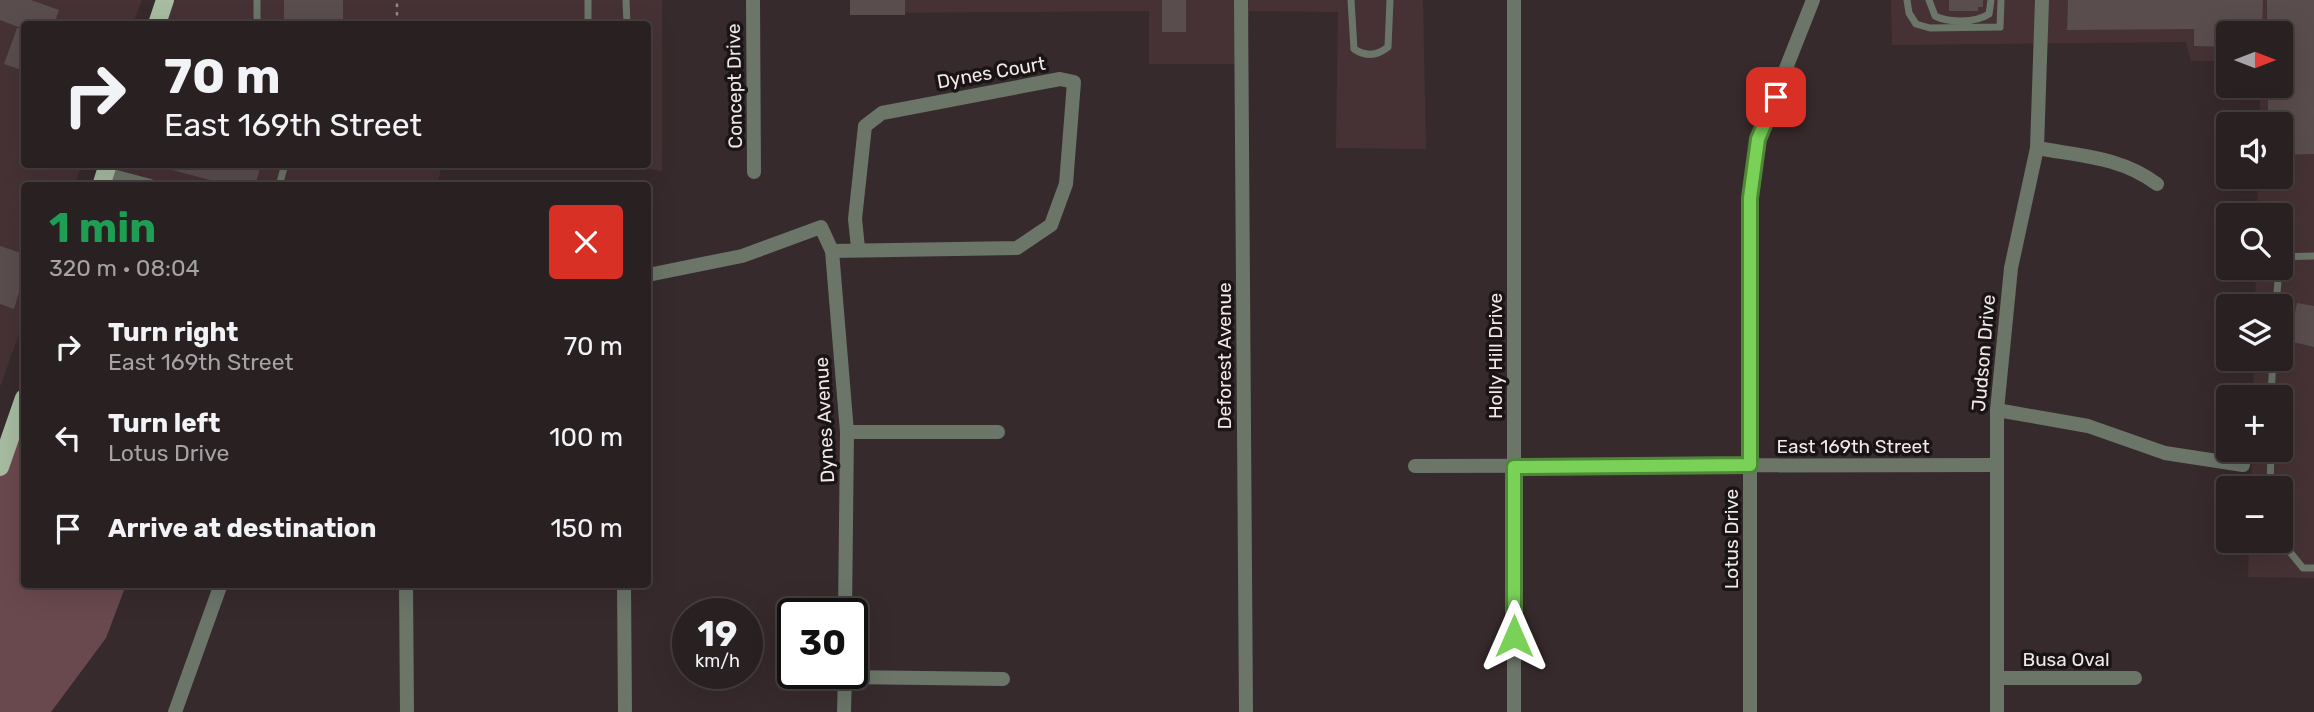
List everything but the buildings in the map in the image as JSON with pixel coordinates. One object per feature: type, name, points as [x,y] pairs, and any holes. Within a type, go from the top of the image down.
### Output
[{"type":"main road","points":[[158,21],[165,0]]},
{"type":"main road","points":[[1,464],[21,407]]},
{"type":"street","name":"Concept Drive","points":[[753,0],[754,172]]},
{"type":"street","name":"Deforest Avenue","points":[[1241,0],[1246,712]]},
{"type":"street","name":"Holly Hill Drive","points":[[1514,0],[1514,712]]},
{"type":"street","name":"Lotus Drive","points":[[1750,712],[1750,198],[1758,139],[1813,0]]},
{"type":"street","name":"Judson Drive","points":[[1997,712],[1997,410],[2011,268],[2037,148],[2042,0]]},
{"type":"street","name":"Dynes Court","points":[[832,251],[858,248],[1017,248],[1051,225],[1066,184],[1074,82],[1060,79],[944,99],[882,113],[865,126],[855,219],[858,248]]},
{"type":"street","points":[[2037,148],[2118,162],[2136,169],[2157,184]]},
{"type":"street","points":[[105,175],[134,182]]},
{"type":"street","name":"Dynes Avenue","points":[[651,274],[742,256],[821,227],[832,251],[848,432],[845,598]]},
{"type":"street","points":[[1997,410],[2088,426],[2165,453],[2243,465]]},
{"type":"street","points":[[848,432],[998,432]]},
{"type":"street","name":"East 169th Street","points":[[1415,467],[1997,465]]},
{"type":"street","points":[[175,712],[220,588]]},
{"type":"street","points":[[406,588],[407,712]]},
{"type":"street","points":[[624,588],[625,712]]},
{"type":"street","points":[[868,675],[1003,678]]},
{"type":"street","name":"Busa Oval","points":[[1997,678],[2135,678]]},
{"type":"street","points":[[845,689],[845,712]]},
{"type":"lane","points":[[257,0],[257,21]]},
{"type":"lane","points":[[588,0],[588,21]]},
{"type":"lane","points":[[625,0],[627,21]]},
{"type":"lane","points":[[1351,0],[1354,49],[1371,55],[1388,47],[1390,0]]},
{"type":"lane","points":[[1906,0],[1909,13],[1916,24],[1930,28],[2000,27],[2001,0]]},
{"type":"lane","points":[[1929,0],[1935,16],[1941,20],[1980,20],[1989,14],[1991,0]]},
{"type":"lane","points":[[2293,257],[2314,256]]},
{"type":"lane","points":[[2290,553],[2302,568],[2314,568]]},
{"type":"path","points":[[397,0],[397,21]]},
{"type":"shaded area","points":[[0,0],[142,0],[134,21],[21,21],[21,168],[81,168],[75,182],[21,182],[21,328],[0,387]]},
{"type":"shaded area","points":[[165,0],[662,0],[662,171],[644,168],[651,168],[651,21],[158,21]]},
{"type":"shaded area","points":[[850,0],[1423,0],[1426,149],[1336,148],[1338,12],[1249,11],[1246,64],[1149,64],[1149,11],[850,13]]},
{"type":"shaded area","points":[[1891,0],[2314,0],[2314,578],[2248,577],[2249,553],[2293,553],[2293,476],[2251,476],[2252,462],[2293,462],[2293,385],[2253,385],[2254,371],[2293,371],[2293,294],[2255,294],[2256,280],[2293,280],[2293,203],[2257,203],[2258,189],[2293,189],[2293,112],[2260,112],[2260,98],[2293,98],[2293,21],[2216,21],[2216,61],[2191,61],[2186,42],[1892,45]]},
{"type":"shaded area","points":[[107,168],[441,168],[438,182],[102,182]]},
{"type":"shaded area","points":[[21,408],[21,588],[125,588],[106,638],[51,712],[0,712],[0,467]]},
{"type":"route","points":[[1514,636],[1514,467],[1750,465],[1750,198],[1758,139],[1776,97]]}]
